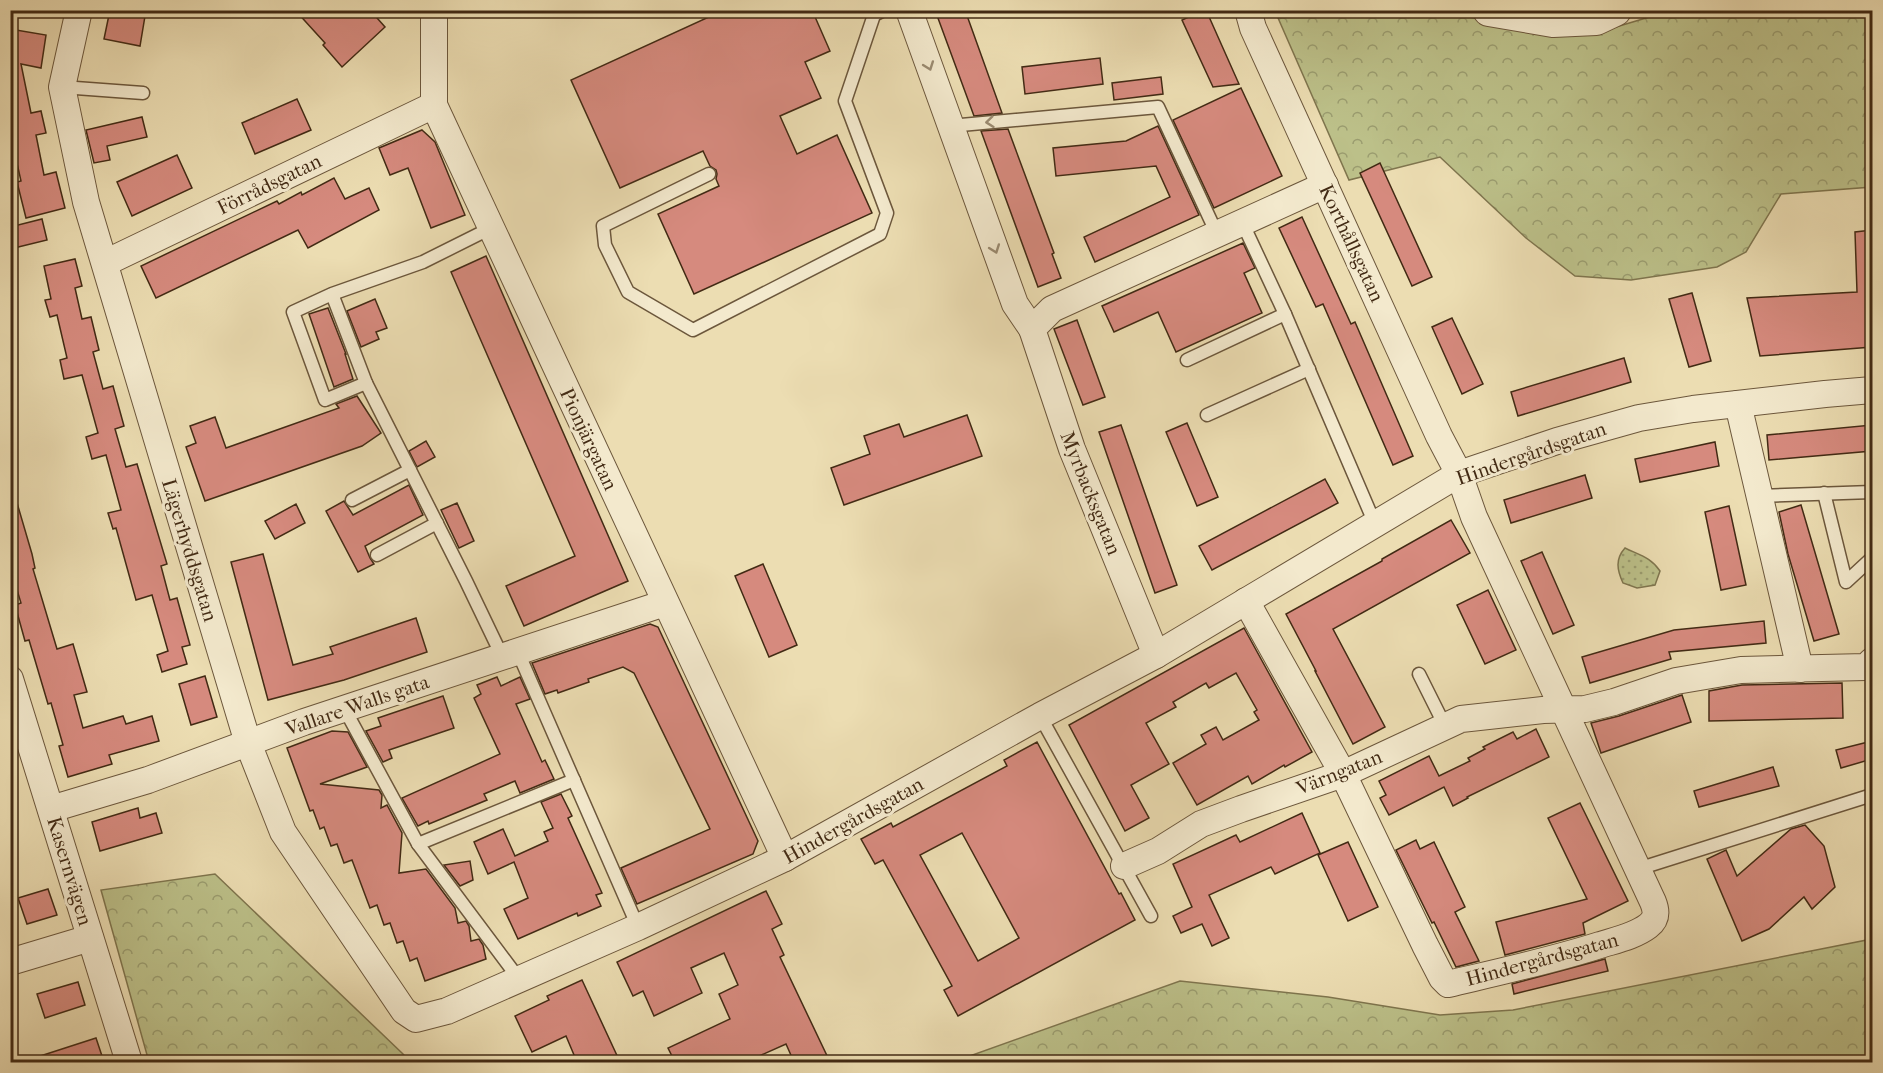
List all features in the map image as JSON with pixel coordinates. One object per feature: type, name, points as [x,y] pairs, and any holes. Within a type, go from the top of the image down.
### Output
[{"type":"street","name":"Lägerhyddsgatan","points":[[79,10],[62,87],[86,202],[248,743],[283,832],[404,1011],[416,1019],[447,1011]]},
{"type":"street","name":"Pionjärgatan","points":[[434,10],[434,105],[784,858]]},
{"type":"street","name":"Myrbacksgatan","points":[[909,10],[1015,304],[1032,329],[1072,449],[1156,655]]},
{"type":"street","name":"Korthållsgatan","points":[[1248,10],[1253,28],[1439,436],[1459,474]]},
{"type":"street","points":[[1489,10],[1553,21],[1596,19],[1615,10]]},
{"type":"street","name":"Förrådsgatan","points":[[105,263],[434,105]]},
{"type":"street","points":[[1032,329],[1052,309],[1325,185]]},
{"type":"street","name":"Hindergårdsgatan","points":[[447,1011],[752,875],[1040,716],[1156,655],[1459,474],[1557,441],[1639,418],[1693,409],[1872,390]]},
{"type":"street","points":[[1738,404],[1800,669]]},
{"type":"street","points":[[1459,474],[1474,517],[1564,709]]},
{"type":"street","name":"Hindergårdsgatan","points":[[1246,601],[1343,774],[1425,945],[1442,978],[1448,984],[1548,961],[1640,931],[1649,926],[1657,912],[1564,709]]},
{"type":"street","name":"Vallare Walls gata","points":[[51,809],[148,780],[344,708],[665,603]]},
{"type":"street","name":"Värngatan","points":[[1124,866],[1158,851],[1202,825],[1240,809],[1343,774],[1461,719],[1510,712],[1585,709],[1614,702],[1676,681],[1741,670],[1866,667],[1872,661]]},
{"type":"street","name":"Kasernvägen","points":[[10,679],[129,1062]]},
{"type":"street","points":[[10,962],[90,938]]},
{"type":"lane","points":[[709,174],[603,226],[605,245],[628,292],[693,330],[879,234],[887,213],[845,101],[874,15],[884,10]]},
{"type":"lane","points":[[62,87],[143,93]]},
{"type":"lane","points":[[950,126],[1158,106],[1217,234]]},
{"type":"lane","points":[[1242,222],[1285,314],[1375,524]]},
{"type":"lane","points":[[366,383],[325,400],[293,312],[332,294],[423,262],[491,228]]},
{"type":"lane","points":[[332,294],[366,383],[437,524],[510,653],[574,780],[638,927]]},
{"type":"lane","points":[[1187,360],[1285,314]]},
{"type":"lane","points":[[1207,415],[1309,369]]},
{"type":"lane","points":[[352,500],[410,470]]},
{"type":"lane","points":[[1760,496],[1872,492]]},
{"type":"lane","points":[[1824,493],[1846,582],[1872,558]]},
{"type":"lane","points":[[377,555],[437,524]]},
{"type":"lane","points":[[1419,674],[1445,726]]},
{"type":"lane","points":[[344,708],[418,844],[519,979]]},
{"type":"lane","points":[[1040,716],[1151,916]]},
{"type":"lane","points":[[418,844],[574,780]]},
{"type":"lane","points":[[1638,868],[1872,795]]},
{"type":"green space","points":[[1275,11],[1434,11],[1528,27],[1596,33],[1663,11],[1872,11],[1872,187],[1781,194],[1746,252],[1717,267],[1631,280],[1575,276],[1526,238],[1440,157],[1349,180]]},
{"type":"green space","points":[[1625,548],[1653,562],[1660,571],[1655,585],[1637,588],[1623,583],[1618,565]]},
{"type":"green space","points":[[215,874],[410,1062],[149,1062],[101,890]]},
{"type":"green space","points":[[1872,939],[1872,1062],[953,1062],[1180,981],[1328,997],[1440,1015],[1513,1010]]},
{"type":"building","points":[[110,10],[146,10],[140,46],[104,39]]},
{"type":"building","points":[[295,10],[370,10],[385,27],[342,67],[323,45],[325,43]]},
{"type":"building","points":[[724,10],[812,10],[830,51],[805,62],[821,98],[780,116],[797,154],[837,135],[872,213],[694,294],[658,214],[719,186],[716,170],[710,166],[703,151],[620,188],[571,80]]},
{"type":"building","points":[[935,10],[965,10],[1002,113],[974,116]]},
{"type":"building","points":[[1206,10],[1239,84],[1213,87],[1182,20]]},
{"type":"building","points":[[10,29],[46,35],[41,68],[21,64],[31,113],[41,111],[46,133],[36,135],[44,175],[56,172],[65,208],[26,218],[17,182],[21,181],[10,132]]},
{"type":"building","points":[[1100,58],[1103,84],[1025,94],[1022,67]]},
{"type":"building","points":[[1161,77],[1163,94],[1114,100],[1112,83]]},
{"type":"building","points":[[1241,88],[1282,176],[1214,208],[1173,120]]},
{"type":"building","points":[[297,99],[311,130],[255,154],[242,123]]},
{"type":"building","points":[[142,117],[147,137],[107,146],[110,160],[94,163],[86,130]]},
{"type":"building","points":[[1158,126],[1199,215],[1095,262],[1084,237],[1170,197],[1156,166],[1056,176],[1053,148],[1126,141]]},
{"type":"building","points":[[1008,129],[1061,278],[1038,287],[981,131]]},
{"type":"building","points":[[422,130],[435,142],[465,215],[431,228],[408,168],[390,175],[379,148]]},
{"type":"building","points":[[177,155],[192,188],[132,216],[117,182]]},
{"type":"building","points":[[1380,163],[1432,277],[1412,286],[1360,173]]},
{"type":"building","points":[[334,178],[345,199],[369,188],[379,210],[308,248],[298,230],[156,298],[141,266],[277,201],[279,204],[301,192],[302,195]]},
{"type":"building","points":[[1302,217],[1351,324],[1355,322],[1413,456],[1393,465],[1323,304],[1316,307],[1279,228]]},
{"type":"building","points":[[42,219],[47,240],[10,249],[10,227]]},
{"type":"building","points":[[1872,230],[1872,347],[1760,356],[1747,298],[1857,292],[1855,232]]},
{"type":"building","points":[[1243,243],[1255,268],[1244,273],[1262,313],[1176,352],[1158,312],[1114,332],[1102,306]]},
{"type":"building","points":[[486,256],[628,581],[524,626],[506,586],[575,556],[451,272]]},
{"type":"building","points":[[75,259],[82,286],[75,288],[82,319],[91,317],[99,350],[93,352],[103,389],[113,386],[124,426],[115,429],[126,467],[137,464],[167,564],[161,566],[170,600],[177,598],[190,645],[182,647],[187,664],[162,672],[157,655],[168,651],[152,595],[136,600],[116,528],[113,529],[108,513],[121,510],[106,455],[92,459],[86,437],[98,433],[82,375],[64,379],[60,360],[67,358],[57,315],[50,317],[45,300],[51,299],[44,266]]},
{"type":"building","points":[[1692,293],[1711,361],[1689,367],[1669,299]]},
{"type":"building","points":[[375,299],[387,328],[376,332],[379,339],[361,347],[347,311]]},
{"type":"building","points":[[328,308],[353,379],[334,387],[309,314]]},
{"type":"building","points":[[1452,318],[1483,384],[1462,394],[1432,327]]},
{"type":"building","points":[[1077,320],[1105,397],[1083,405],[1054,329]]},
{"type":"building","points":[[1624,358],[1631,382],[1518,416],[1511,392]]},
{"type":"building","points":[[357,396],[381,433],[362,446],[205,501],[186,447],[196,443],[190,426],[215,417],[226,448],[339,408],[336,404]]},
{"type":"building","points":[[967,415],[982,456],[844,505],[831,468],[870,454],[864,436],[899,424],[904,437]]},
{"type":"building","points":[[1187,423],[1218,497],[1197,506],[1166,432]]},
{"type":"building","points":[[1121,425],[1177,585],[1155,593],[1099,432]]},
{"type":"building","points":[[1872,425],[1872,451],[1769,460],[1767,435]]},
{"type":"building","points":[[426,441],[435,457],[417,467],[409,451]]},
{"type":"building","points":[[1715,442],[1719,466],[1640,482],[1635,459]]},
{"type":"building","points":[[1585,475],[1592,498],[1511,523],[1504,500]]},
{"type":"building","points":[[1325,479],[1338,503],[1212,570],[1199,546]]},
{"type":"building","points":[[409,485],[423,515],[365,546],[374,564],[358,572],[326,511],[344,501],[353,515]]},
{"type":"building","points":[[15,496],[32,554],[35,568],[33,569],[57,649],[73,644],[87,692],[74,695],[83,728],[123,716],[126,724],[152,716],[159,741],[109,755],[112,764],[68,777],[59,746],[63,745],[51,703],[48,704],[29,640],[25,641],[15,605],[21,603],[10,567],[10,497]]},
{"type":"building","points":[[457,503],[474,541],[459,548],[441,510]]},
{"type":"building","points":[[296,504],[305,523],[275,539],[265,521]]},
{"type":"building","points":[[1801,505],[1839,634],[1814,641],[1788,554],[1779,512]]},
{"type":"building","points":[[1729,506],[1746,585],[1721,590],[1705,512]]},
{"type":"building","points":[[1451,520],[1470,553],[1333,629],[1385,727],[1353,744],[1286,614]]},
{"type":"building","points":[[1542,552],[1574,625],[1553,634],[1521,561]]},
{"type":"building","points":[[263,554],[293,665],[333,654],[330,647],[416,618],[427,652],[344,680],[268,700],[231,562]]},
{"type":"building","points":[[763,564],[797,645],[769,657],[735,576]]},
{"type":"building","points":[[1488,590],[1516,650],[1485,664],[1457,605]]},
{"type":"building","points":[[1764,621],[1766,643],[1669,652],[1671,659],[1590,683],[1582,657],[1674,630]]},
{"type":"building","points":[[650,624],[658,627],[758,841],[753,854],[637,904],[621,868],[710,829],[634,673],[623,667],[588,679],[589,682],[558,693],[557,690],[545,694],[532,663]]},
{"type":"building","points":[[1244,628],[1312,752],[1252,784],[1248,776],[1197,805],[1173,763],[1206,744],[1201,735],[1216,727],[1223,740],[1259,720],[1254,712],[1257,710],[1236,673],[1209,688],[1206,683],[1173,702],[1176,707],[1146,723],[1169,764],[1131,785],[1149,818],[1125,831],[1069,725]]},
{"type":"building","points":[[205,676],[217,717],[191,725],[179,684]]},
{"type":"building","points":[[497,677],[501,686],[520,677],[530,699],[516,704],[542,762],[545,760],[554,779],[520,793],[515,781],[484,794],[487,800],[429,824],[428,821],[418,826],[402,798],[500,754],[474,698],[481,694],[477,685]]},
{"type":"building","points":[[1842,683],[1843,718],[1709,721],[1709,691],[1742,685]]},
{"type":"building","points":[[1682,695],[1691,722],[1601,753],[1591,723]]},
{"type":"building","points":[[443,696],[454,728],[389,750],[392,758],[383,762],[366,731],[381,726],[378,718]]},
{"type":"building","points":[[1536,729],[1549,757],[1453,806],[1444,787],[1389,815],[1380,798],[1386,795],[1379,781],[1429,756],[1439,776],[1470,761],[1468,758],[1485,749],[1483,747],[1513,732],[1517,739]]},
{"type":"building","points":[[332,731],[348,732],[367,767],[320,784],[379,790],[382,795],[381,808],[387,805],[402,833],[399,873],[426,869],[455,908],[458,923],[466,921],[471,941],[479,939],[483,945],[486,959],[425,981],[417,958],[410,961],[403,941],[397,943],[390,923],[384,925],[377,905],[370,908],[352,860],[344,863],[337,844],[331,846],[324,827],[320,829],[313,810],[310,811],[287,748]]},
{"type":"building","points":[[1872,741],[1872,759],[1841,768],[1836,750]]},
{"type":"building","points":[[1037,742],[1135,920],[958,1016],[944,990],[952,986],[883,860],[875,864],[861,839],[891,823],[893,827],[1007,766],[1004,760]],"holes":[[[962,833],[1019,938],[978,961],[920,855]]]},
{"type":"building","points":[[1773,767],[1779,786],[1699,807],[1694,791]]},
{"type":"building","points":[[561,794],[572,816],[568,818],[602,893],[596,895],[601,906],[578,916],[577,913],[518,939],[504,909],[528,898],[514,862],[488,874],[474,842],[503,829],[515,856],[548,841],[544,832],[553,828],[541,802]]},
{"type":"building","points":[[1580,803],[1628,901],[1583,923],[1585,934],[1505,955],[1496,922],[1587,899],[1548,818]]},
{"type":"building","points":[[138,808],[140,818],[156,813],[162,833],[100,851],[92,822]]},
{"type":"building","points":[[1302,813],[1320,853],[1275,874],[1271,867],[1209,895],[1229,938],[1212,946],[1202,924],[1181,933],[1173,916],[1192,907],[1173,864],[1236,835],[1240,842]]},
{"type":"building","points":[[1805,825],[1824,846],[1835,887],[1812,909],[1804,897],[1769,929],[1742,941],[1707,859],[1726,850],[1737,876],[1791,829]]},
{"type":"building","points":[[1416,840],[1420,849],[1434,842],[1465,907],[1455,912],[1479,961],[1456,967],[1434,922],[1432,923],[1396,850]]},
{"type":"building","points":[[1348,842],[1378,907],[1348,921],[1318,855]]},
{"type":"building","points":[[470,861],[473,880],[460,886],[444,865]]},
{"type":"building","points":[[48,889],[57,915],[27,924],[18,898]]},
{"type":"building","points":[[766,891],[782,924],[772,929],[784,955],[780,957],[830,1062],[794,1062],[786,1044],[746,1062],[675,1062],[668,1048],[730,1019],[719,994],[738,985],[724,953],[691,968],[702,993],[654,1016],[643,991],[633,996],[617,962]]},
{"type":"building","points":[[1605,959],[1608,971],[1514,994],[1512,984]]},
{"type":"building","points":[[582,980],[620,1062],[577,1062],[566,1036],[532,1052],[515,1016],[549,1000],[547,996]]},
{"type":"building","points":[[78,982],[85,1005],[45,1018],[37,994]]},
{"type":"building","points":[[96,1038],[104,1062],[32,1062],[31,1059]]}]
